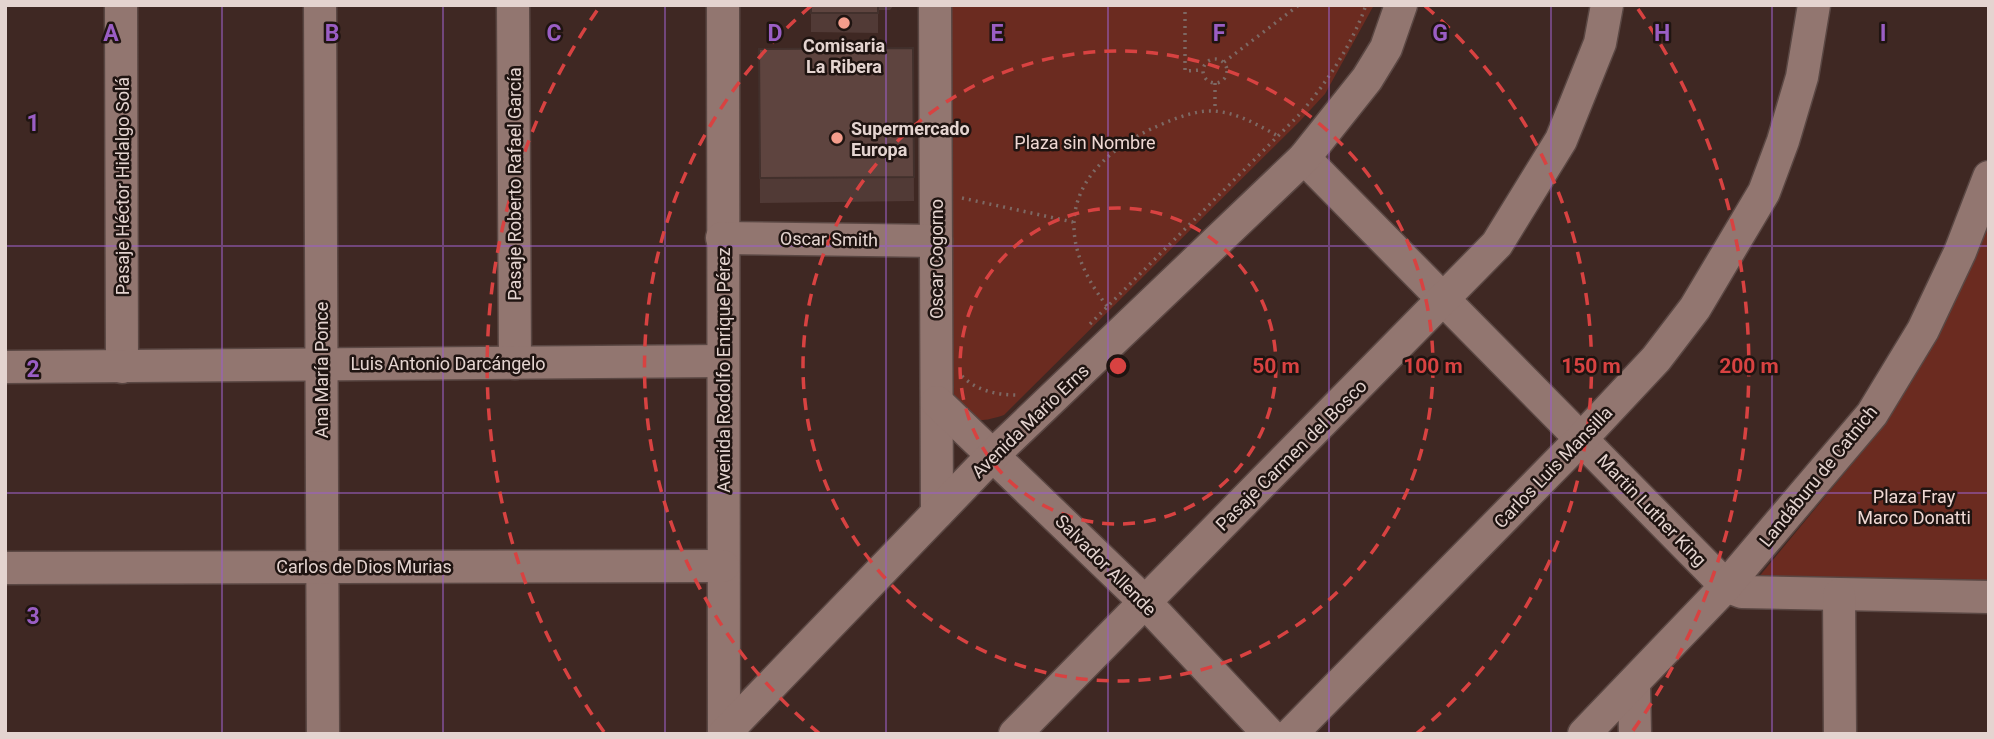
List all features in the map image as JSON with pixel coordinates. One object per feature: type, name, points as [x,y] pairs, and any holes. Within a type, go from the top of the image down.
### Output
[{"type":"street","name":"Pasaje Héctor Hidalgo Solá","points":[[121,5],[122,367]]},
{"type":"street","name":"Ana María Ponce","points":[[320,5],[323,734]]},
{"type":"street","name":"Pasaje Roberto Rafael García","points":[[513,5],[515,363]]},
{"type":"street","name":"Avenida Rodolfo Enrique Pérez","points":[[723,5],[724,734]]},
{"type":"street","name":"Oscar Cogorno","points":[[935,5],[937,513]]},
{"type":"street","name":"Avenida Mario Erns","points":[[724,734],[994,454],[1304,158],[1367,79],[1386,48],[1401,5]]},
{"type":"street","name":"Pasaje Carmen del Bosco","points":[[1015,734],[1497,244],[1561,141],[1600,43],[1607,5]]},
{"type":"street","name":"Carlos Luis Mansilla","points":[[1291,734],[1582,438],[1656,359],[1695,308],[1764,192],[1802,77],[1814,5]]},
{"type":"street","name":"Martin Luther King","points":[[1304,158],[1726,586]]},
{"type":"street","name":"Landáburu de Catnich","points":[[1584,734],[1726,586],[1872,414],[1923,330],[1960,251],[1989,177]]},
{"type":"street","name":"Oscar Smith","points":[[722,238],[936,241]]},
{"type":"street","name":"Luis Antonio Darcángelo","points":[[5,367],[722,361]]},
{"type":"street","name":"Salvador Allende","points":[[937,402],[1145,602],[1269,734]]},
{"type":"street","name":"Carlos de Dios Murias","points":[[5,568],[723,566]]},
{"type":"street","points":[[1726,586],[1742,592],[1989,597]]},
{"type":"street","points":[[1839,595],[1840,734]]},
{"type":"street","points":[[1634,683],[1634,734]]},
{"type":"path","points":[[1185,5],[1185,71],[1202,70]]},
{"type":"path","points":[[1224,62],[1299,5]]},
{"type":"path","points":[[1080,333],[1313,98],[1353,36],[1366,5]]},
{"type":"path","points":[[1213,59],[1224,62],[1227,74],[1223,80],[1215,83],[1205,78],[1202,70],[1206,62],[1213,59]]},
{"type":"path","points":[[1215,83],[1215,111]]},
{"type":"path","points":[[1107,306],[1080,262],[1073,222],[1081,187],[1099,165],[1136,136],[1161,125],[1215,111],[1250,121],[1278,136]]},
{"type":"path","points":[[950,196],[1073,222]]},
{"type":"path","points":[[960,373],[982,390],[1018,396]]},
{"type":"path","points":[[1010,404],[1027,387]]},
{"type":"green space","name":"Plaza sin Nombre","points":[[949,5],[1374,5],[1325,94],[1300,121],[1004,415],[980,420],[968,417],[951,398]]},
{"type":"green space","name":"Plaza Fray Marco Donatti","points":[[1989,203],[1989,581],[1763,583],[1758,578],[1886,423],[1953,297]]},
{"type":"building","points":[[811,5],[878,5],[878,13],[811,13]]},
{"type":"building","name":"Supermercado Europa","points":[[913,48],[914,177],[760,178],[759,49]]},
{"type":"place","name":"Comisaria La Ribera","points":[[844,23]]},
{"type":"place","name":"Supermercado Europa","points":[[837,138]]}]
